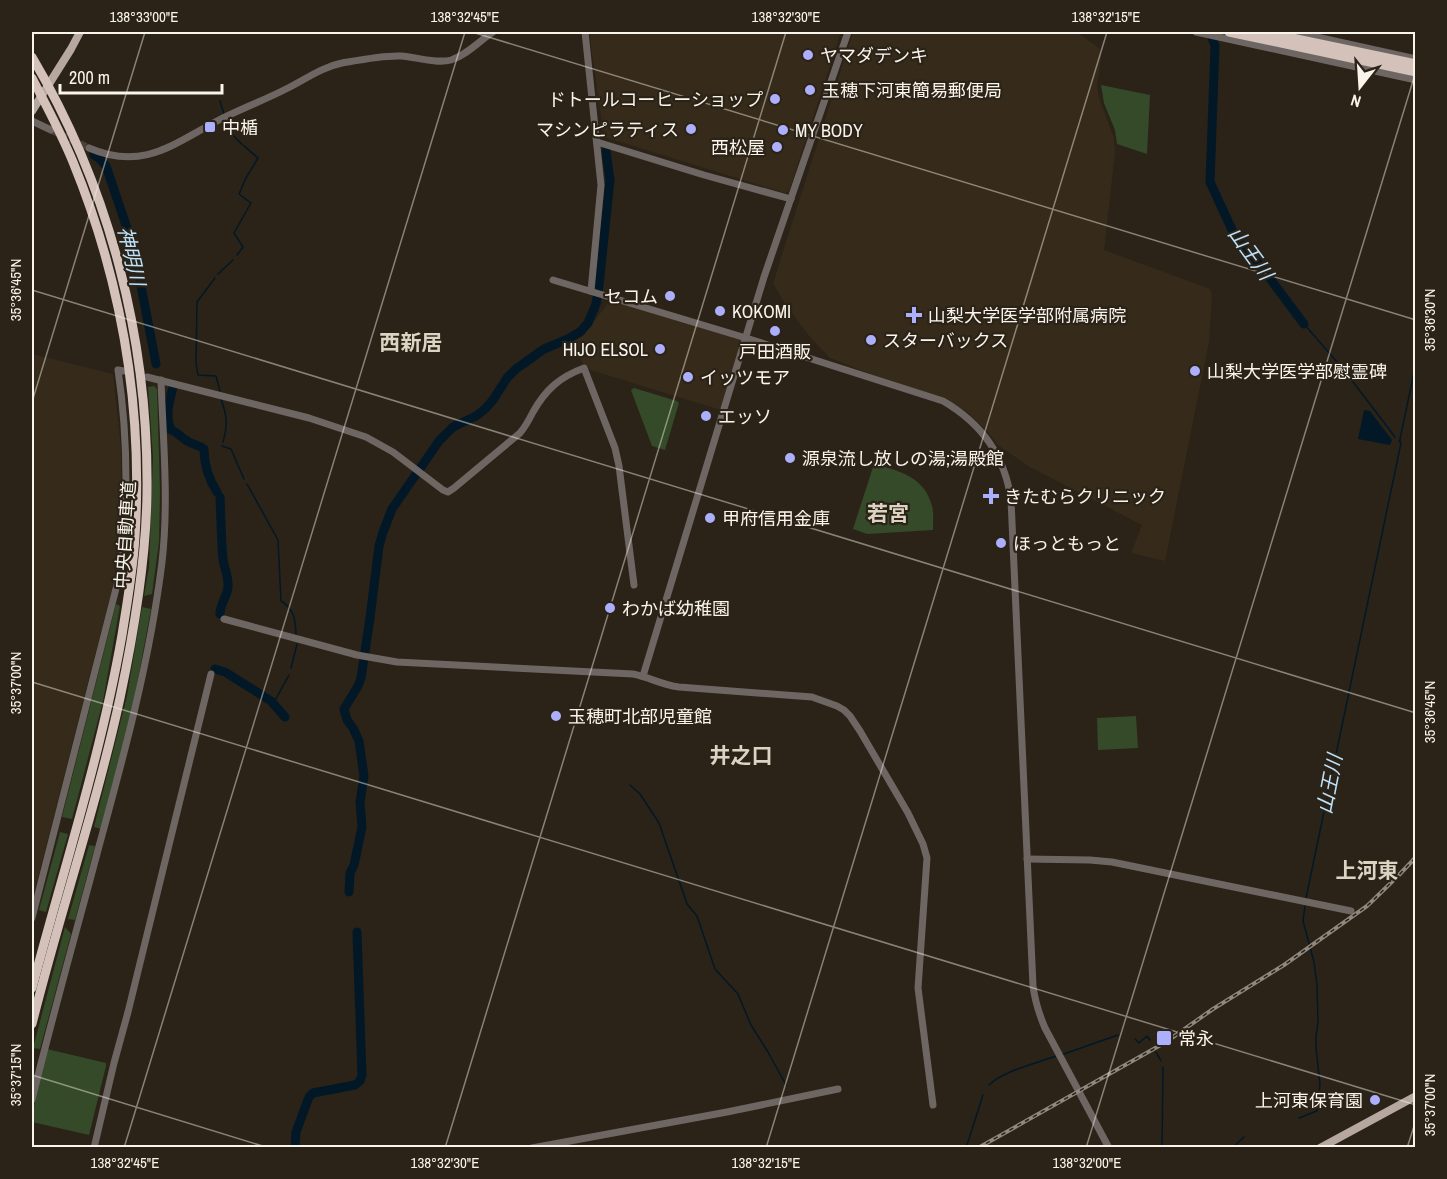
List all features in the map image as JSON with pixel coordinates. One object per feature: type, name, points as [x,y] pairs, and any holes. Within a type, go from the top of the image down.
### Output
[{"type":"highway","points":[[1264,32],[1416,64]]},
{"type":"highway","points":[[1230,34],[1416,72]]},
{"type":"highway","name":"中央自動車道","points":[[32,57],[69,128],[98,196],[123,278],[142,380],[147,495],[139,589],[120,699],[32,1024]]},
{"type":"highway","name":"中央自動車道","points":[[32,78],[59,131],[99,233],[126,343],[137,456],[135,538],[131,576],[110,698],[89,784],[32,988]]},
{"type":"main road","points":[[32,111],[80,32]]},
{"type":"main road","points":[[1320,1148],[1416,1096]]},
{"type":"street","points":[[89,148],[103,154],[123,157],[154,154],[324,69],[342,63],[397,56],[451,60],[470,50],[492,32]]},
{"type":"street","points":[[585,32],[601,185],[592,292]]},
{"type":"street","points":[[643,676],[764,277],[848,32]]},
{"type":"street","points":[[1196,32],[1216,36],[1230,34],[1416,80]]},
{"type":"street","points":[[1294,32],[1416,59]]},
{"type":"street","points":[[32,121],[51,130]]},
{"type":"street","points":[[597,142],[791,199]]},
{"type":"street","points":[[553,280],[943,401],[972,421],[995,450],[1006,475],[1011,500],[1033,986],[1038,1014],[1109,1148]]},
{"type":"street","points":[[147,377],[324,423],[366,437],[385,446],[448,492],[520,433],[550,388],[568,374],[584,368],[615,450],[634,585]]},
{"type":"street","points":[[32,918],[122,565],[127,468],[124,409],[118,370],[124,371]]},
{"type":"street","points":[[32,1100],[125,753],[152,626],[165,526],[161,380]]},
{"type":"street","points":[[224,619],[357,655],[397,662],[624,673],[679,687],[812,697],[837,706],[850,716],[908,813],[927,858],[918,988],[933,1105]]},
{"type":"street","points":[[94,1148],[211,674]]},
{"type":"street","points":[[1027,859],[1112,862],[1351,911]]},
{"type":"street","points":[[532,1148],[838,1089]]},
{"type":"shaded area","points":[[589,32],[841,32],[789,191],[785,193],[604,137]]},
{"type":"shaded area","points":[[853,32],[1077,32],[1100,49],[1097,87],[1114,138],[1115,152],[1104,250],[1210,289],[1212,296],[1209,342],[1165,561],[1131,553],[1142,525],[1028,466],[998,445],[967,412],[948,401],[830,358],[810,337],[785,304],[773,283]]},
{"type":"shaded area","points":[[612,298],[746,338],[724,411],[584,368],[574,339],[584,335]]},
{"type":"shaded area","points":[[32,354],[113,374],[121,449],[121,515],[118,565],[32,901]]},
{"type":"green space","points":[[1101,85],[1150,95],[1147,154],[1117,144],[1115,130],[1104,103]]},
{"type":"green space","points":[[154,386],[157,389],[159,542],[152,594],[144,596],[149,567],[153,457],[148,387]]},
{"type":"green space","points":[[634,388],[679,403],[665,450],[652,446],[631,390]]},
{"type":"green space","points":[[874,464],[901,472],[917,481],[932,506],[933,530],[867,534],[853,529]]},
{"type":"green space","points":[[116,604],[120,606],[103,701],[72,819],[62,817]]},
{"type":"green space","points":[[142,607],[151,609],[134,700],[101,829],[94,827],[127,696]]},
{"type":"green space","points":[[1136,716],[1138,748],[1098,750],[1097,718]]},
{"type":"green space","points":[[60,832],[68,834],[46,912],[39,910]]},
{"type":"green space","points":[[89,845],[95,846],[75,920],[68,919]]},
{"type":"green space","points":[[65,927],[71,934],[40,1049],[33,1048]]},
{"type":"green space","points":[[47,1049],[106,1063],[89,1135],[32,1122]]},
{"type":"water","points":[[1364,410],[1370,411],[1392,440],[1390,445],[1358,439]]},
{"type":"waterway","name":"山王川","points":[[1210,32],[1215,46],[1210,182],[1233,232],[1304,324]]},
{"type":"waterway","points":[[220,101],[224,114]]},
{"type":"waterway","points":[[225,120],[234,136],[258,158],[239,194],[251,203],[234,233],[243,247],[237,255]]},
{"type":"waterway","points":[[349,892],[350,873],[354,865],[362,827],[360,802],[364,776],[359,741],[347,720],[344,709],[361,678],[379,546],[383,532],[392,509],[439,441],[453,427],[485,409],[516,369],[544,349],[580,332],[588,323],[596,304],[599,285],[610,180],[606,151]]},
{"type":"waterway","name":"神明川","points":[[94,155],[106,166],[129,234],[156,364]]},
{"type":"waterway","points":[[218,274],[233,260]]},
{"type":"waterway","points":[[215,278],[197,302],[196,363],[198,375],[216,376],[220,391]]},
{"type":"waterway","name":"山王川","points":[[1304,324],[1344,370],[1395,437]]},
{"type":"waterway","points":[[1400,442],[1416,363]]},
{"type":"waterway","name":"神明川","points":[[173,387],[168,414],[171,430],[204,449],[207,471],[217,492]]},
{"type":"waterway","points":[[221,399],[226,420],[223,442]]},
{"type":"waterway","name":"山王川","points":[[1306,898],[1401,443],[1399,441]]},
{"type":"waterway","points":[[222,446],[231,449],[244,479]]},
{"type":"waterway","points":[[247,484],[278,540],[281,601],[292,612],[296,634]]},
{"type":"waterway","name":"神明川","points":[[220,497],[223,559],[228,583],[220,614]]},
{"type":"waterway","points":[[291,668],[297,644]]},
{"type":"waterway","name":"神明川","points":[[215,669],[225,672],[271,701],[285,717]]},
{"type":"waterway","points":[[273,704],[289,675]]},
{"type":"waterway","points":[[630,785],[640,794],[659,823],[687,904],[697,916],[715,969],[738,994],[751,1025],[786,1085]]},
{"type":"waterway","name":"山王川","points":[[1299,1118],[1317,1111],[1320,1084],[1316,1048],[1317,985],[1314,962],[1303,921],[1305,906]]},
{"type":"waterway","points":[[295,1148],[296,1132],[309,1097],[313,1093],[355,1085],[360,1081],[362,1075],[357,932]]},
{"type":"waterway","points":[[1061,1055],[1118,1035]]},
{"type":"waterway","points":[[1135,1039],[1139,1043],[1147,1036],[1150,1040]]},
{"type":"waterway","points":[[1156,1052],[1161,1061]]},
{"type":"waterway","points":[[989,1085],[1011,1072],[1056,1056]]},
{"type":"waterway","points":[[1162,1148],[1163,1067]]},
{"type":"waterway","points":[[966,1148],[983,1095]]},
{"type":"waterway","name":"山王川","points":[[1232,1148],[1244,1137]]},
{"type":"tunnel","points":[[51,130],[89,148]]},
{"type":"railway","points":[[978,1148],[1166,1042],[1213,1009],[1284,965],[1367,906],[1416,857]]},
{"type":"place","name":"ヤマダデンキ","points":[[808,55]]},
{"type":"place","name":"玉穂下河東簡易郵便局","points":[[810,90]]},
{"type":"place","name":"ドトールコーヒーショップ","points":[[775,99]]},
{"type":"place","name":"中楯","points":[[210,127]]},
{"type":"place","name":"マシンピラティス","points":[[691,129]]},
{"type":"place","name":"MY BODY","points":[[783,130]]},
{"type":"place","name":"西松屋","points":[[777,147]]},
{"type":"place","name":"セコム","points":[[670,296]]},
{"type":"place","name":"KOKOMI","points":[[720,311]]},
{"type":"place","name":"山梨大学医学部附属病院","points":[[914,315]]},
{"type":"place","name":"戸田酒販","points":[[775,331]]},
{"type":"place","name":"スターバックス","points":[[871,340]]},
{"type":"place","name":"HIJO ELSOL","points":[[660,349]]},
{"type":"place","name":"山梨大学医学部慰霊碑","points":[[1195,371]]},
{"type":"place","name":"イッツモア","points":[[688,377]]},
{"type":"place","name":"エッソ","points":[[706,416]]},
{"type":"place","name":"源泉流し放しの湯;湯殿館","points":[[790,458]]},
{"type":"place","name":"きたむらクリニック","points":[[991,496]]},
{"type":"place","name":"甲府信用金庫","points":[[710,518]]},
{"type":"place","name":"ほっともっと","points":[[1001,543]]},
{"type":"place","name":"わかば幼稚園","points":[[610,608]]},
{"type":"place","name":"玉穂町北部児童館","points":[[556,716]]},
{"type":"place","name":"常永","points":[[1164,1038]]},
{"type":"place","name":"上河東保育園","points":[[1375,1100]]},
{"type":"district","name":"西新居","points":[[411,342]]},
{"type":"district","name":"若宮","points":[[888,513]]},
{"type":"district","name":"井之口","points":[[741,755]]},
{"type":"district","name":"上河東","points":[[1367,870]]}]
